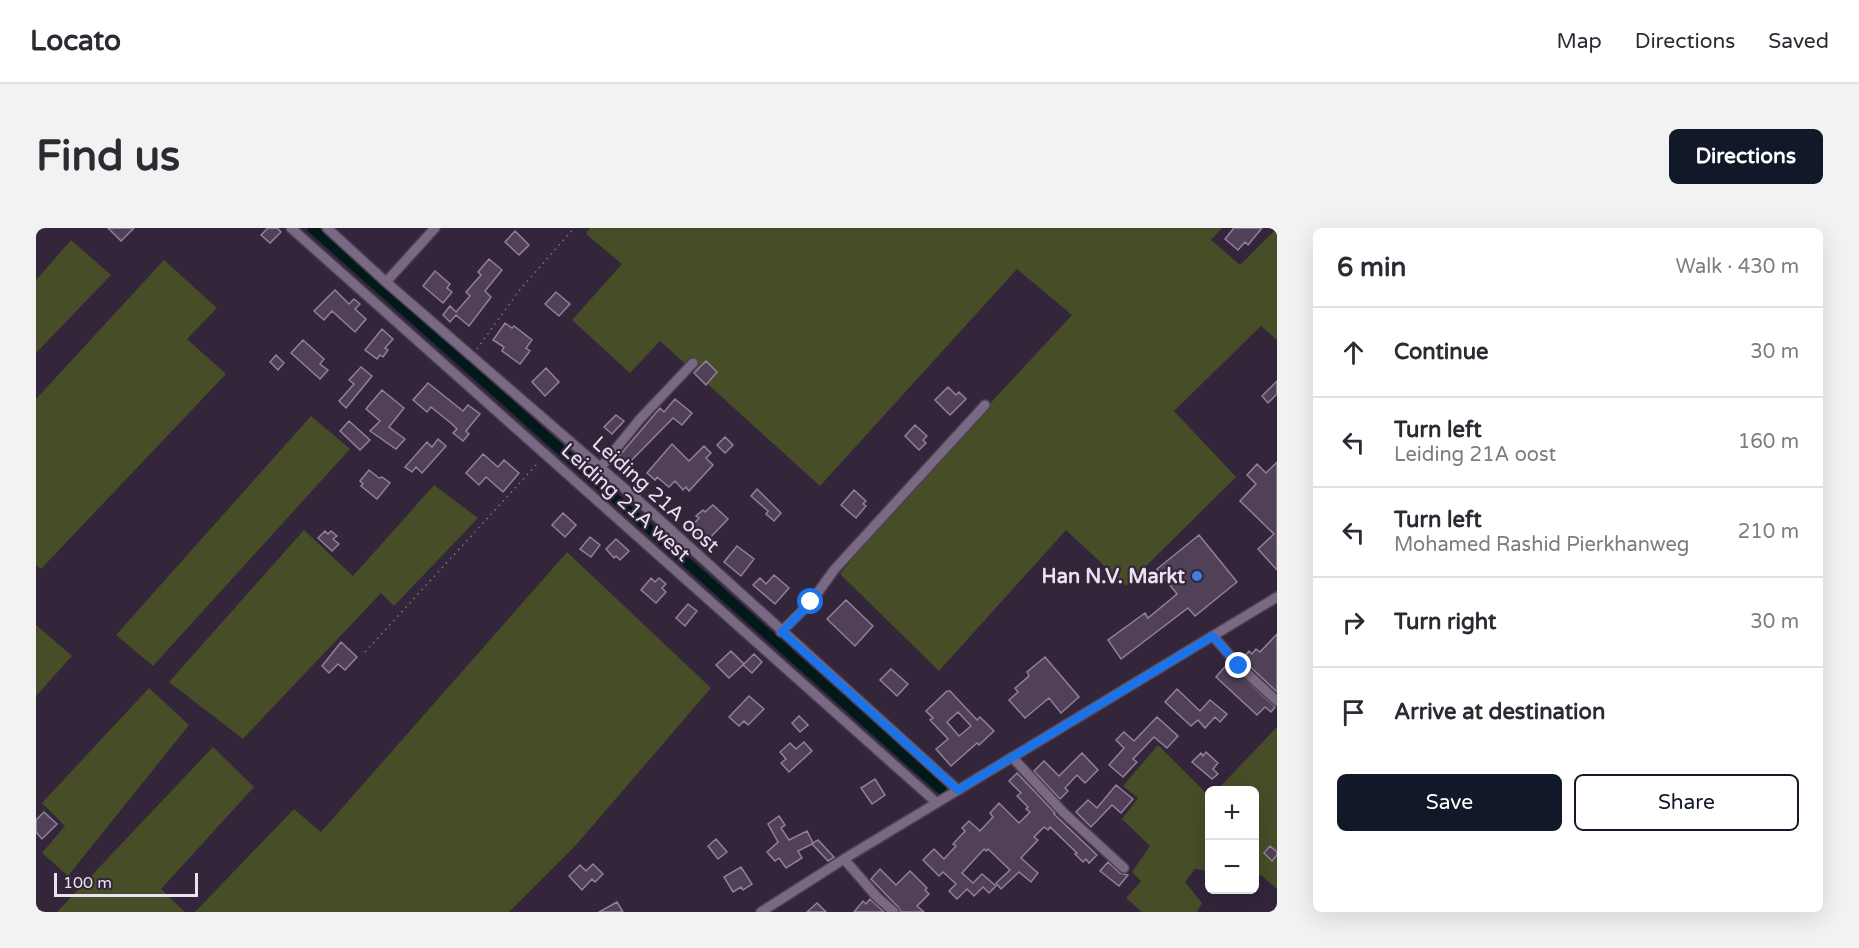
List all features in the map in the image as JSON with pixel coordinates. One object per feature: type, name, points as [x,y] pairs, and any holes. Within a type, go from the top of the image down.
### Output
[{"type":"street","name":"Leiding 21A west","points":[[291,228],[936,803]]},
{"type":"street","name":"Leiding 21A oost","points":[[327,228],[601,468],[958,790]]},
{"type":"street","points":[[386,282],[435,228]]},
{"type":"street","points":[[601,468],[640,419],[693,363]]},
{"type":"street","points":[[782,632],[811,602],[834,570],[985,405]]},
{"type":"street","points":[[761,912],[844,859],[1277,597]]},
{"type":"street","points":[[1213,636],[1239,666],[1277,701]]},
{"type":"street","points":[[1012,757],[1064,813],[1124,868]]},
{"type":"street","points":[[844,859],[877,897],[894,912]]},
{"type":"path","points":[[474,358],[488,332],[518,292],[574,228]]},
{"type":"path","points":[[365,652],[546,455]]},
{"type":"green space","points":[[590,228],[1222,228],[1211,240],[1240,265],[1277,228],[1277,340],[1261,326],[1174,411],[1236,477],[1126,586],[1066,530],[939,671],[840,574],[895,506],[1072,315],[1017,269],[820,486],[660,341],[630,373],[572,320],[622,264],[586,234]]},
{"type":"green space","points":[[71,240],[111,275],[36,353],[36,280]]},
{"type":"green space","points":[[164,260],[217,308],[187,339],[226,374],[41,569],[36,565],[36,399]]},
{"type":"green space","points":[[311,416],[350,449],[153,666],[116,635]]},
{"type":"green space","points":[[434,485],[478,518],[394,606],[381,593],[243,739],[169,682],[304,530],[353,576]]},
{"type":"green space","points":[[567,552],[711,688],[576,845],[509,912],[195,912],[294,809],[321,832]]},
{"type":"green space","points":[[36,625],[72,656],[36,696]]},
{"type":"green space","points":[[149,688],[189,725],[68,876],[42,853],[65,826],[42,803]]},
{"type":"green space","points":[[1277,727],[1277,889],[1259,876],[1259,786],[1221,786]]},
{"type":"green space","points":[[1158,745],[1205,792],[1205,870],[1195,869],[1185,882],[1202,903],[1197,912],[1142,912],[1126,898],[1141,881],[1132,872],[1150,846],[1122,819],[1138,798],[1123,786]]},
{"type":"green space","points":[[213,747],[254,787],[161,889],[185,912],[57,912]]},
{"type":"building","points":[[108,228],[134,228],[121,241]]},
{"type":"building","points":[[268,228],[277,228],[281,232],[270,243],[261,235]]},
{"type":"building","points":[[1234,228],[1262,228],[1248,245],[1245,242],[1238,250],[1225,239]]},
{"type":"building","points":[[515,231],[529,245],[519,255],[505,242]]},
{"type":"building","points":[[489,259],[502,270],[485,291],[491,297],[469,326],[456,315],[450,322],[443,315],[450,306],[456,312],[470,296],[466,292],[481,275],[478,272]]},
{"type":"building","points":[[435,271],[450,284],[447,288],[452,292],[443,303],[423,286]]},
{"type":"building","points":[[335,290],[349,304],[354,299],[360,304],[355,309],[366,319],[355,332],[332,311],[324,320],[314,311]]},
{"type":"building","points":[[556,292],[570,304],[559,316],[545,304]]},
{"type":"building","points":[[505,323],[512,328],[514,326],[532,340],[526,348],[530,351],[520,364],[502,351],[504,347],[493,340]]},
{"type":"building","points":[[382,329],[393,339],[385,348],[388,350],[383,357],[380,355],[377,359],[365,350]]},
{"type":"building","points":[[303,340],[324,359],[320,364],[328,370],[320,379],[291,353]]},
{"type":"building","points":[[276,355],[284,363],[278,370],[270,362]]},
{"type":"building","points":[[706,361],[717,372],[706,385],[694,373]]},
{"type":"building","points":[[361,367],[372,376],[346,408],[339,401],[354,384],[349,380]]},
{"type":"building","points":[[546,368],[559,382],[545,396],[532,382]]},
{"type":"building","points":[[1277,381],[1277,394],[1268,403],[1262,396]]},
{"type":"building","points":[[428,383],[463,411],[468,405],[480,414],[466,431],[469,434],[463,441],[453,433],[457,429],[452,424],[431,407],[427,412],[413,400]]},
{"type":"building","points":[[948,387],[956,395],[959,392],[966,399],[950,415],[935,400]]},
{"type":"building","points":[[382,390],[404,408],[389,427],[405,439],[396,449],[370,431],[380,421],[366,409]]},
{"type":"building","points":[[675,399],[692,413],[682,425],[673,418],[622,470],[614,462],[660,408],[664,412]]},
{"type":"building","points":[[616,415],[624,421],[612,434],[604,427]]},
{"type":"building","points":[[349,421],[370,440],[360,450],[340,431]]},
{"type":"building","points":[[915,425],[927,436],[923,440],[926,443],[919,450],[905,436]]},
{"type":"building","points":[[725,437],[733,445],[725,453],[717,445]]},
{"type":"building","points":[[438,439],[446,446],[422,473],[416,467],[412,472],[405,467],[427,442],[432,447]]},
{"type":"building","points":[[672,444],[689,461],[704,446],[711,453],[706,458],[713,465],[689,491],[686,487],[683,490],[675,481],[669,487],[657,477],[655,480],[647,473]]},
{"type":"building","points":[[483,454],[498,467],[504,460],[519,473],[503,492],[486,477],[479,485],[466,473]]},
{"type":"building","points":[[1277,462],[1277,570],[1258,549],[1274,534],[1240,501],[1256,484],[1247,475],[1257,464],[1266,473]]},
{"type":"building","points":[[369,470],[390,483],[377,499],[361,486],[363,484],[360,481]]},
{"type":"building","points":[[757,489],[781,513],[774,521],[766,514],[768,511],[751,496]]},
{"type":"building","points":[[854,490],[866,501],[863,504],[866,506],[856,518],[841,505]]},
{"type":"building","points":[[713,505],[728,519],[706,542],[691,527],[699,518],[696,516]]},
{"type":"building","points":[[563,513],[576,525],[565,537],[552,525]]},
{"type":"building","points":[[325,531],[328,534],[331,531],[337,536],[333,539],[339,544],[332,551],[318,538]]},
{"type":"building","name":"Han N.V. Markt","points":[[1199,535],[1237,582],[1195,616],[1188,608],[1121,659],[1108,640],[1145,613],[1148,618],[1177,594],[1157,569]]},
{"type":"building","points":[[590,537],[600,545],[591,557],[580,549]]},
{"type":"building","points":[[616,539],[629,551],[620,560],[616,556],[614,558],[606,549]]},
{"type":"building","points":[[737,546],[754,559],[741,576],[724,562]]},
{"type":"building","points":[[774,575],[789,588],[775,604],[753,585],[760,578],[766,584]]},
{"type":"building","points":[[651,578],[655,582],[659,578],[666,584],[662,588],[666,592],[656,603],[641,590]]},
{"type":"building","points":[[846,600],[873,626],[855,646],[827,619]]},
{"type":"building","points":[[688,604],[697,611],[685,626],[676,618]]},
{"type":"building","points":[[1277,634],[1277,692],[1242,659],[1249,651],[1252,654],[1256,649],[1260,652]]},
{"type":"building","points":[[341,642],[357,657],[345,670],[338,664],[329,673],[322,666]]},
{"type":"building","points":[[731,651],[744,664],[729,678],[716,665]]},
{"type":"building","points":[[754,654],[762,662],[752,673],[743,665]]},
{"type":"building","points":[[1045,657],[1079,697],[1061,713],[1049,698],[1025,718],[1009,700],[1018,692],[1015,688],[1029,676],[1027,672]]},
{"type":"building","points":[[1228,663],[1275,707],[1271,712],[1265,707],[1257,715],[1216,677]]},
{"type":"building","points":[[891,669],[908,684],[897,696],[880,680]]},
{"type":"building","points":[[1177,689],[1200,711],[1210,700],[1227,714],[1220,722],[1215,717],[1205,728],[1198,720],[1191,726],[1165,702]]},
{"type":"building","points":[[947,691],[950,691],[977,720],[980,717],[994,731],[951,766],[936,749],[948,739],[930,720],[933,718],[926,711]],"holes":[[[958,712],[971,726],[959,736],[947,722]]]},
{"type":"building","points":[[749,696],[764,709],[748,725],[744,721],[739,726],[729,717]]},
{"type":"building","points":[[799,716],[808,725],[800,732],[792,723]]},
{"type":"building","points":[[1157,717],[1178,736],[1167,748],[1154,737],[1133,759],[1137,762],[1123,777],[1109,765],[1124,748],[1116,740],[1124,732],[1134,741]]},
{"type":"building","points":[[804,742],[812,751],[789,772],[781,763],[786,759],[780,752],[790,743],[796,749]]},
{"type":"building","points":[[1206,752],[1218,763],[1213,769],[1218,774],[1212,779],[1192,762],[1201,753],[1203,756]]},
{"type":"building","points":[[1082,753],[1098,770],[1085,783],[1077,775],[1065,788],[1068,791],[1060,799],[1034,771],[1044,761],[1059,776]]},
{"type":"building","points":[[1017,773],[1054,814],[1097,855],[1089,863],[1086,859],[1083,862],[1075,854],[1077,853],[1050,827],[1048,830],[1044,827],[1034,837],[1038,840],[1021,858],[1038,873],[1031,882],[1019,872],[1001,889],[996,883],[1010,870],[988,849],[986,851],[984,849],[962,873],[973,883],[982,874],[996,886],[989,893],[983,887],[974,896],[967,889],[957,899],[949,891],[956,884],[943,872],[939,876],[923,860],[934,849],[944,859],[956,846],[953,844],[965,831],[962,828],[969,821],[980,831],[993,817],[990,813],[999,803],[1019,823],[1030,812],[1017,796],[1021,793],[1009,781]]},
{"type":"building","points":[[875,779],[885,795],[872,804],[861,788]]},
{"type":"building","points":[[1116,785],[1133,799],[1121,813],[1112,805],[1091,827],[1076,812],[1088,800],[1097,808]]},
{"type":"building","points":[[44,812],[57,824],[42,839],[36,832],[36,820]]},
{"type":"building","points":[[779,816],[785,825],[781,828],[789,840],[807,831],[813,843],[818,840],[834,857],[828,861],[812,844],[798,851],[802,858],[786,868],[779,858],[775,861],[767,852],[778,842],[768,824]]},
{"type":"building","points":[[716,839],[727,852],[718,859],[708,846]]},
{"type":"building","points":[[1270,846],[1277,852],[1272,861],[1264,853]]},
{"type":"building","points":[[1108,862],[1120,873],[1128,875],[1119,886],[1100,871]]},
{"type":"building","points":[[593,864],[603,874],[595,882],[592,879],[582,890],[569,876],[580,865],[586,871]]},
{"type":"building","points":[[741,867],[752,884],[743,890],[741,887],[733,892],[724,877]]},
{"type":"building","points":[[880,869],[896,885],[910,871],[927,888],[925,890],[929,894],[917,906],[924,912],[901,912],[871,879]]},
{"type":"building","points":[[870,899],[884,912],[854,912],[863,901],[866,904]]},
{"type":"building","points":[[617,902],[623,912],[599,912]]},
{"type":"building","points":[[817,903],[826,912],[807,912]]},
{"type":"waterway","points":[[312,228],[941,789]]},
{"type":"place","name":"Han N.V. Markt","points":[[1197,576]]},
{"type":"route","points":[[811,602],[782,632],[958,790],[1213,636],[1239,666]]}]
